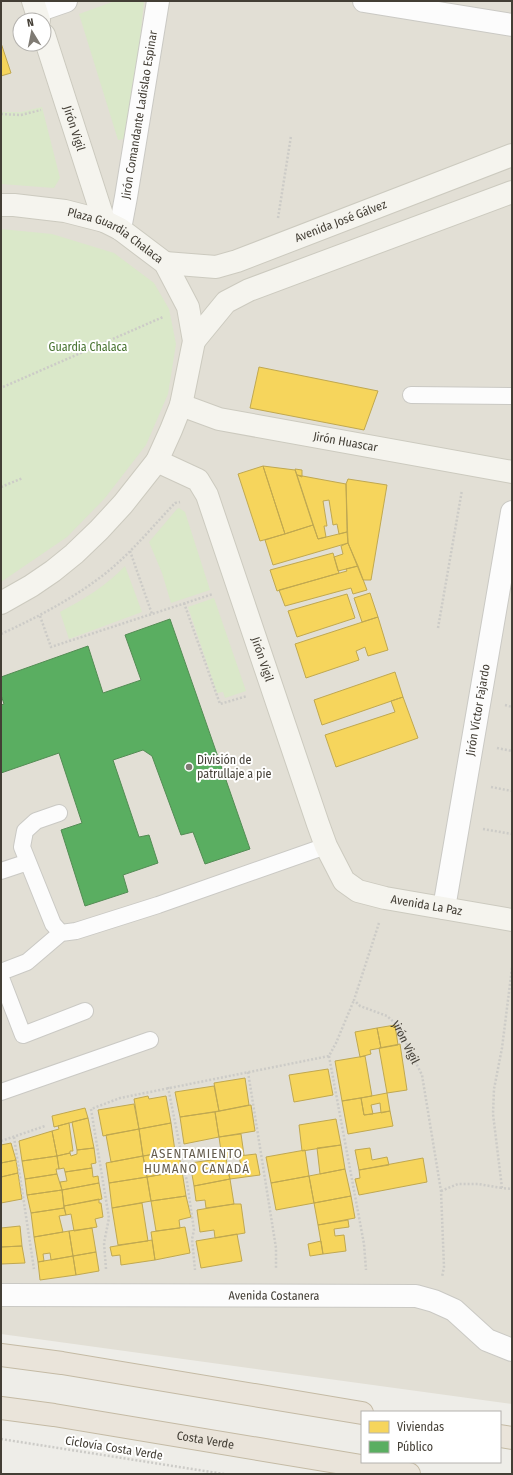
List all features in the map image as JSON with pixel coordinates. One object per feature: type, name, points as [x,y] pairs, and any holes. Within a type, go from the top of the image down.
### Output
[{"type":"highway","points":[[1,1355],[62,1363],[361,1413]]},
{"type":"highway","name":"Costa Verde","points":[[1,1408],[54,1415],[409,1474]]},
{"type":"highway","points":[[501,1436],[512,1438]]},
{"type":"main road","name":"Jirón Vigil","points":[[50,52],[112,225]]},
{"type":"main road","name":"Avenida José Gálvez","points":[[164,263],[216,267],[237,261],[512,155]]},
{"type":"main road","points":[[194,341],[226,302],[249,290],[512,192]]},
{"type":"main road","name":"Plaza Guardia Chalaca","points":[[1,205],[14,205],[65,211],[112,225],[164,263],[188,307],[194,341],[181,405],[157,461],[124,504],[74,554],[31,586],[1,603]]},
{"type":"main road","name":"Jirón Huascar","points":[[181,405],[219,419],[512,472]]},
{"type":"main road","name":"Jirón Vigil","points":[[157,461],[198,480],[207,495],[326,846],[344,881]]},
{"type":"main road","name":"Avenida La Paz","points":[[344,881],[358,891],[385,898],[512,920]]},
{"type":"street","points":[[36,11],[66,1]]},
{"type":"street","name":"Jirón Comandante Ladislao Espinar","points":[[112,225],[126,197],[158,1]]},
{"type":"street","points":[[364,1],[512,25]]},
{"type":"street","name":"Jirón Víctor Fajardo","points":[[444,908],[512,512]]},
{"type":"street","name":"Avenida Costanera","points":[[1,1295],[416,1296],[434,1301],[454,1310],[487,1340],[512,1350]]},
{"type":"lane","points":[[412,395],[512,396]]},
{"type":"lane","points":[[58,814],[36,821],[25,831],[22,847],[53,924],[61,933]]},
{"type":"lane","points":[[1,972],[27,962],[61,933],[76,931],[136,912],[326,846]]},
{"type":"lane","points":[[1,871],[28,862]]},
{"type":"lane","points":[[1,978],[23,1035],[85,1011]]},
{"type":"lane","points":[[1,1092],[150,1040]]},
{"type":"path","points":[[1,114],[21,115],[41,110]]},
{"type":"path","points":[[273,246],[291,136]]},
{"type":"path","points":[[3,387],[188,307]]},
{"type":"path","points":[[438,628],[467,464]]},
{"type":"path","points":[[1,487],[23,478]]},
{"type":"path","points":[[1,634],[40,616],[77,594],[107,572],[130,551],[175,503],[182,501]]},
{"type":"path","points":[[130,551],[152,614]]},
{"type":"path","points":[[40,616],[51,647],[216,592]]},
{"type":"path","points":[[184,603],[220,704],[251,695]]},
{"type":"path","points":[[368,1296],[364,1244],[329,1056],[354,1000],[379,921]]},
{"type":"path","points":[[502,1188],[493,1114],[494,1089],[502,1048],[512,968]]},
{"type":"path","name":"Jirón Vigil","points":[[354,1000],[360,1006],[387,1016],[397,1025],[422,1075],[441,1191]]},
{"type":"path","points":[[110,1296],[104,1243],[109,1218],[91,1109],[120,1098],[168,1087],[329,1056]]},
{"type":"path","points":[[248,1072],[276,1248],[276,1296]]},
{"type":"path","points":[[168,1087],[187,1182],[194,1230],[192,1239],[198,1296]]},
{"type":"path","points":[[1,1141],[46,1126]]},
{"type":"path","points":[[14,1137],[24,1194],[38,1296]]},
{"type":"path","points":[[434,1301],[444,1267],[441,1191],[458,1184],[478,1184],[512,1189]]},
{"type":"path","name":"Ciclovía Costa Verde","points":[[1,1439],[224,1474]]},
{"type":"shaded area","points":[[1,1],[512,1],[512,1404],[1,1334]]},
{"type":"green space","points":[[115,1],[144,1],[130,138],[118,140],[79,14]]},
{"type":"green space","points":[[42,107],[60,178],[54,188],[1,184],[1,112],[21,112]]},
{"type":"green space","name":"Guardia Chalaca","points":[[1,229],[52,234],[114,253],[154,283],[169,309],[176,344],[168,394],[146,445],[105,498],[67,537],[1,582]]},
{"type":"green space","points":[[179,508],[185,512],[210,590],[171,603],[162,573],[149,542]]},
{"type":"green space","points":[[125,566],[142,612],[69,639],[60,612],[94,592]]},
{"type":"green space","points":[[214,598],[246,691],[225,698],[223,692],[217,693],[188,607]]},
{"type":"building: Viviendas","points":[[1,43],[11,73],[1,76]]},
{"type":"building: Viviendas","points":[[259,367],[378,391],[364,430],[250,408]]},
{"type":"building: Viviendas","points":[[263,466],[285,534],[260,541],[238,474]]},
{"type":"building: Viviendas","points":[[263,466],[295,470],[313,525],[285,534]]},
{"type":"building: Viviendas","points":[[295,469],[302,470],[302,477],[297,475]]},
{"type":"building: Viviendas","points":[[297,475],[346,484],[347,532],[339,534],[337,524],[333,525],[329,500],[323,501],[327,526],[324,526],[326,537],[318,539]]},
{"type":"building: Viviendas","points":[[348,479],[387,485],[371,580],[363,580],[348,543],[346,484]]},
{"type":"building: Viviendas","points":[[313,525],[318,539],[347,532],[348,543],[273,565],[265,540]]},
{"type":"building: Viviendas","points":[[348,543],[358,566],[338,571],[334,557],[343,554],[341,546]]},
{"type":"building: Viviendas","points":[[333,553],[339,573],[277,591],[270,570]]},
{"type":"building: Viviendas","points":[[358,566],[367,590],[353,594],[351,588],[285,606],[279,590],[347,571],[346,569]]},
{"type":"building: Viviendas","points":[[370,593],[378,617],[362,622],[354,598]]},
{"type":"building: Viviendas","points":[[347,594],[355,618],[297,637],[288,611]]},
{"type":"building: Viviendas","points":[[378,617],[388,650],[368,656],[365,647],[356,651],[359,660],[306,678],[295,644]]},
{"type":"building: Viviendas","points":[[395,672],[403,697],[322,725],[314,700]]},
{"type":"building: Viviendas","points":[[403,697],[418,738],[336,767],[325,735],[395,712],[391,701]]},
{"type":"building: Viviendas","points":[[395,1025],[398,1045],[381,1048],[377,1028]]},
{"type":"building: Viviendas","points":[[377,1028],[381,1048],[370,1050],[371,1054],[360,1057],[355,1032]]},
{"type":"building: Viviendas","points":[[400,1044],[407,1090],[387,1093],[379,1048]]},
{"type":"building: Viviendas","points":[[365,1056],[372,1096],[342,1101],[335,1061]]},
{"type":"building: Viviendas","points":[[328,1069],[333,1095],[294,1102],[289,1075]]},
{"type":"building: Viviendas","points":[[245,1078],[249,1105],[219,1111],[214,1083]]},
{"type":"building: Viviendas","points":[[214,1086],[219,1111],[180,1117],[175,1092]]},
{"type":"building: Viviendas","points":[[387,1093],[390,1111],[381,1113],[380,1103],[371,1105],[373,1114],[364,1115],[361,1098]]},
{"type":"building: Viviendas","points":[[148,1096],[149,1099],[166,1096],[171,1123],[139,1129],[134,1099]]},
{"type":"building: Viviendas","points":[[361,1098],[364,1115],[390,1111],[393,1126],[348,1134],[342,1101]]},
{"type":"building: Viviendas","points":[[134,1104],[139,1129],[103,1136],[98,1110]]},
{"type":"building: Viviendas","points":[[251,1105],[255,1131],[219,1137],[215,1112]]},
{"type":"building: Viviendas","points":[[85,1108],[88,1118],[54,1127],[52,1116]]},
{"type":"building: Viviendas","points":[[215,1112],[219,1137],[184,1144],[180,1117]]},
{"type":"building: Viviendas","points":[[88,1118],[94,1148],[77,1150],[72,1122]]},
{"type":"building: Viviendas","points":[[336,1119],[341,1145],[302,1151],[299,1125]]},
{"type":"building: Viviendas","points":[[69,1123],[73,1151],[57,1156],[52,1131],[59,1129],[58,1126]]},
{"type":"building: Viviendas","points":[[171,1123],[175,1151],[143,1156],[139,1129]]},
{"type":"building: Viviendas","points":[[139,1129],[143,1156],[111,1162],[106,1135]]},
{"type":"building: Viviendas","points":[[52,1131],[57,1156],[22,1161],[19,1141]]},
{"type":"building: Viviendas","points":[[241,1134],[244,1155],[222,1158],[219,1137]]},
{"type":"building: Viviendas","points":[[11,1143],[16,1160],[1,1163],[1,1145]]},
{"type":"building: Viviendas","points":[[341,1145],[345,1169],[320,1174],[317,1148]]},
{"type":"building: Viviendas","points":[[94,1148],[96,1163],[91,1164],[92,1168],[65,1172],[64,1168],[59,1169],[57,1156],[70,1153],[71,1156],[77,1154],[77,1150]]},
{"type":"building: Viviendas","points":[[370,1148],[372,1160],[387,1157],[389,1165],[359,1170],[355,1150]]},
{"type":"building: Viviendas","points":[[178,1150],[182,1171],[147,1177],[143,1156]]},
{"type":"building: Viviendas","points":[[305,1150],[309,1176],[271,1183],[266,1157]]},
{"type":"building: Viviendas","points":[[256,1154],[260,1175],[230,1179],[228,1173],[242,1171],[239,1156]]},
{"type":"building: Viviendas","points":[[57,1156],[59,1169],[56,1169],[57,1174],[25,1179],[22,1161]]},
{"type":"building: Viviendas","points":[[143,1156],[147,1177],[109,1183],[106,1163]]},
{"type":"building: Viviendas","points":[[226,1158],[230,1179],[194,1186],[190,1163]]},
{"type":"building: Viviendas","points":[[423,1158],[427,1182],[359,1195],[355,1179],[360,1178],[359,1170]]},
{"type":"building: Viviendas","points":[[16,1160],[18,1173],[1,1177],[1,1163]]},
{"type":"building: Viviendas","points":[[92,1168],[93,1177],[98,1176],[99,1183],[62,1190],[60,1182],[67,1181],[65,1172]]},
{"type":"building: Viviendas","points":[[345,1169],[351,1196],[314,1203],[309,1176]]},
{"type":"building: Viviendas","points":[[182,1171],[186,1196],[151,1201],[147,1177]]},
{"type":"building: Viviendas","points":[[18,1173],[22,1199],[1,1203],[1,1177]]},
{"type":"building: Viviendas","points":[[57,1174],[62,1190],[27,1195],[25,1179]]},
{"type":"building: Viviendas","points":[[309,1176],[314,1203],[276,1210],[271,1183]]},
{"type":"building: Viviendas","points":[[147,1177],[151,1201],[112,1208],[109,1183]]},
{"type":"building: Viviendas","points":[[230,1179],[234,1204],[206,1208],[205,1200],[196,1201],[194,1186]]},
{"type":"building: Viviendas","points":[[99,1183],[102,1199],[64,1206],[62,1190]]},
{"type":"building: Viviendas","points":[[62,1190],[64,1208],[31,1213],[27,1195]]},
{"type":"building: Viviendas","points":[[186,1196],[191,1217],[179,1220],[180,1228],[156,1231],[151,1201]]},
{"type":"building: Viviendas","points":[[351,1196],[355,1218],[318,1225],[314,1203]]},
{"type":"building: Viviendas","points":[[99,1199],[103,1217],[95,1219],[97,1227],[74,1231],[71,1214],[66,1215],[64,1206]]},
{"type":"building: Viviendas","points":[[142,1203],[148,1241],[118,1245],[112,1208]]},
{"type":"building: Viviendas","points":[[241,1204],[245,1233],[215,1238],[214,1230],[200,1232],[197,1210]]},
{"type":"building: Viviendas","points":[[64,1208],[66,1215],[59,1216],[63,1232],[34,1237],[31,1213]]},
{"type":"building: Viviendas","points":[[348,1220],[349,1227],[334,1229],[335,1236],[344,1235],[346,1251],[323,1254],[318,1225]]},
{"type":"building: Viviendas","points":[[20,1226],[22,1246],[1,1247],[1,1228]]},
{"type":"building: Viviendas","points":[[185,1227],[190,1253],[155,1260],[151,1232]]},
{"type":"building: Viviendas","points":[[92,1228],[96,1252],[73,1256],[69,1231]]},
{"type":"building: Viviendas","points":[[69,1231],[73,1256],[51,1260],[50,1253],[43,1254],[44,1261],[38,1262],[34,1237]]},
{"type":"building: Viviendas","points":[[237,1234],[242,1261],[201,1268],[196,1241]]},
{"type":"building: Viviendas","points":[[152,1240],[155,1260],[121,1265],[120,1255],[112,1256],[110,1247]]},
{"type":"building: Viviendas","points":[[321,1241],[323,1254],[310,1256],[308,1244]]},
{"type":"building: Viviendas","points":[[22,1246],[25,1263],[1,1264],[1,1247]]},
{"type":"building: Viviendas","points":[[96,1252],[99,1271],[76,1275],[73,1256]]},
{"type":"building: Viviendas","points":[[73,1256],[76,1275],[40,1280],[38,1262]]},
{"type":"building: Público","name":"División de patrullaje a pie","points":[[170,619],[250,849],[205,864],[193,832],[181,835],[152,756],[143,750],[113,760],[139,837],[149,835],[158,863],[123,875],[128,892],[85,906],[61,830],[82,823],[59,753],[1,773],[1,705],[4,704],[1,695],[1,677],[88,646],[103,693],[141,680],[125,635]]},
{"type":"place","name":"División de patrullaje a pie","points":[[189,767]]},
{"type":"district","name":"ASENTAMIENTO HUMANO CANADÁ","points":[[197,1160]]}]
